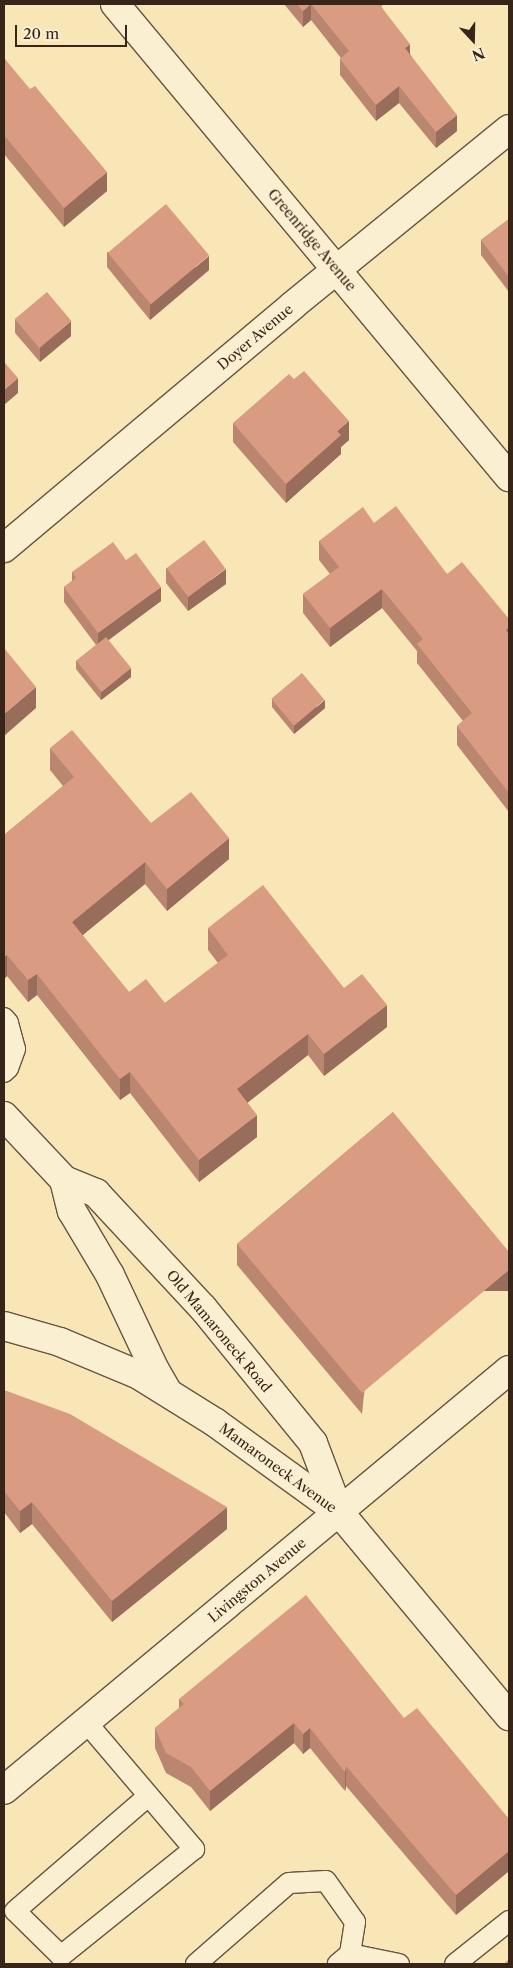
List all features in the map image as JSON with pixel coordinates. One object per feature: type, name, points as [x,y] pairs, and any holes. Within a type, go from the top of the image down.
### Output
[{"type":"street","name":"Greenridge Avenue","points":[[115,4],[509,477]]},
{"type":"street","name":"Doyer Avenue","points":[[4,548],[292,306],[338,271],[509,129]]},
{"type":"street","name":"Old Mamaroneck Road","points":[[4,1116],[64,1180],[96,1193],[203,1308],[313,1443],[339,1512]]},
{"type":"street","name":"Old Mamaroneck Road","points":[[64,1180],[72,1212],[110,1275],[155,1370],[169,1394]]},
{"type":"street","name":"Mamaroneck Avenue","points":[[4,1326],[69,1346],[139,1375],[216,1423],[339,1512],[509,1716]]},
{"type":"street","name":"Livingston Avenue","points":[[4,1790],[509,1370]]},
{"type":"lane","points":[[4,1018],[8,1023],[15,1049],[8,1068],[4,1072]]},
{"type":"lane","points":[[86,1722],[194,1849],[61,1956],[15,1911],[148,1796]]},
{"type":"lane","points":[[196,1964],[289,1883],[326,1881],[354,1922],[344,1959],[399,1964]]},
{"type":"lane","points":[[454,1964],[509,1920]]},
{"type":"building","points":[[297,4],[311,4],[303,11]]},
{"type":"building","points":[[311,4],[379,4],[410,44],[405,48],[457,115],[436,132],[399,86],[376,105],[340,59],[349,51]]},
{"type":"building","points":[[4,58],[30,89],[35,86],[107,172],[64,208],[4,135]]},
{"type":"building","points":[[166,204],[209,255],[151,304],[108,253]]},
{"type":"building","points":[[509,219],[509,277],[481,240]]},
{"type":"building","points":[[47,292],[71,321],[39,348],[15,319]]},
{"type":"building","points":[[4,362],[18,378],[4,390]]},
{"type":"building","points":[[304,371],[349,421],[337,431],[341,435],[286,484],[233,423],[289,374],[294,379]]},
{"type":"building","points":[[396,506],[447,574],[462,562],[509,619],[509,627],[506,630],[509,634],[509,793],[457,726],[472,713],[417,644],[423,639],[382,589],[330,628],[303,594],[339,567],[319,541],[363,507],[374,523]]},
{"type":"building","points":[[204,540],[226,569],[188,597],[166,568]]},
{"type":"building","points":[[113,542],[126,560],[136,553],[161,587],[98,633],[64,587],[76,578],[72,572]]},
{"type":"building","points":[[106,637],[131,668],[102,692],[76,661]]},
{"type":"building","points":[[4,648],[36,687],[4,714]]},
{"type":"building","points":[[302,673],[324,700],[294,726],[271,699]]},
{"type":"building","points":[[72,730],[151,823],[191,792],[229,838],[167,889],[145,862],[72,922],[129,992],[146,979],[165,1003],[228,955],[208,928],[263,885],[344,988],[362,974],[387,1005],[324,1054],[308,1034],[237,1089],[257,1115],[199,1160],[130,1072],[120,1079],[37,974],[28,980],[7,955],[4,957],[4,835],[74,777],[50,748]]},
{"type":"building","points":[[393,1112],[509,1252],[509,1270],[362,1393],[237,1244]]},
{"type":"building","points":[[4,1390],[70,1414],[227,1507],[112,1601],[32,1502],[20,1511],[4,1491]]},
{"type":"building","points":[[306,1595],[404,1718],[417,1708],[509,1819],[509,1851],[456,1895],[346,1766],[345,1772],[310,1728],[303,1734],[294,1723],[210,1791],[191,1767],[166,1753],[155,1728],[184,1704],[179,1699]]}]
